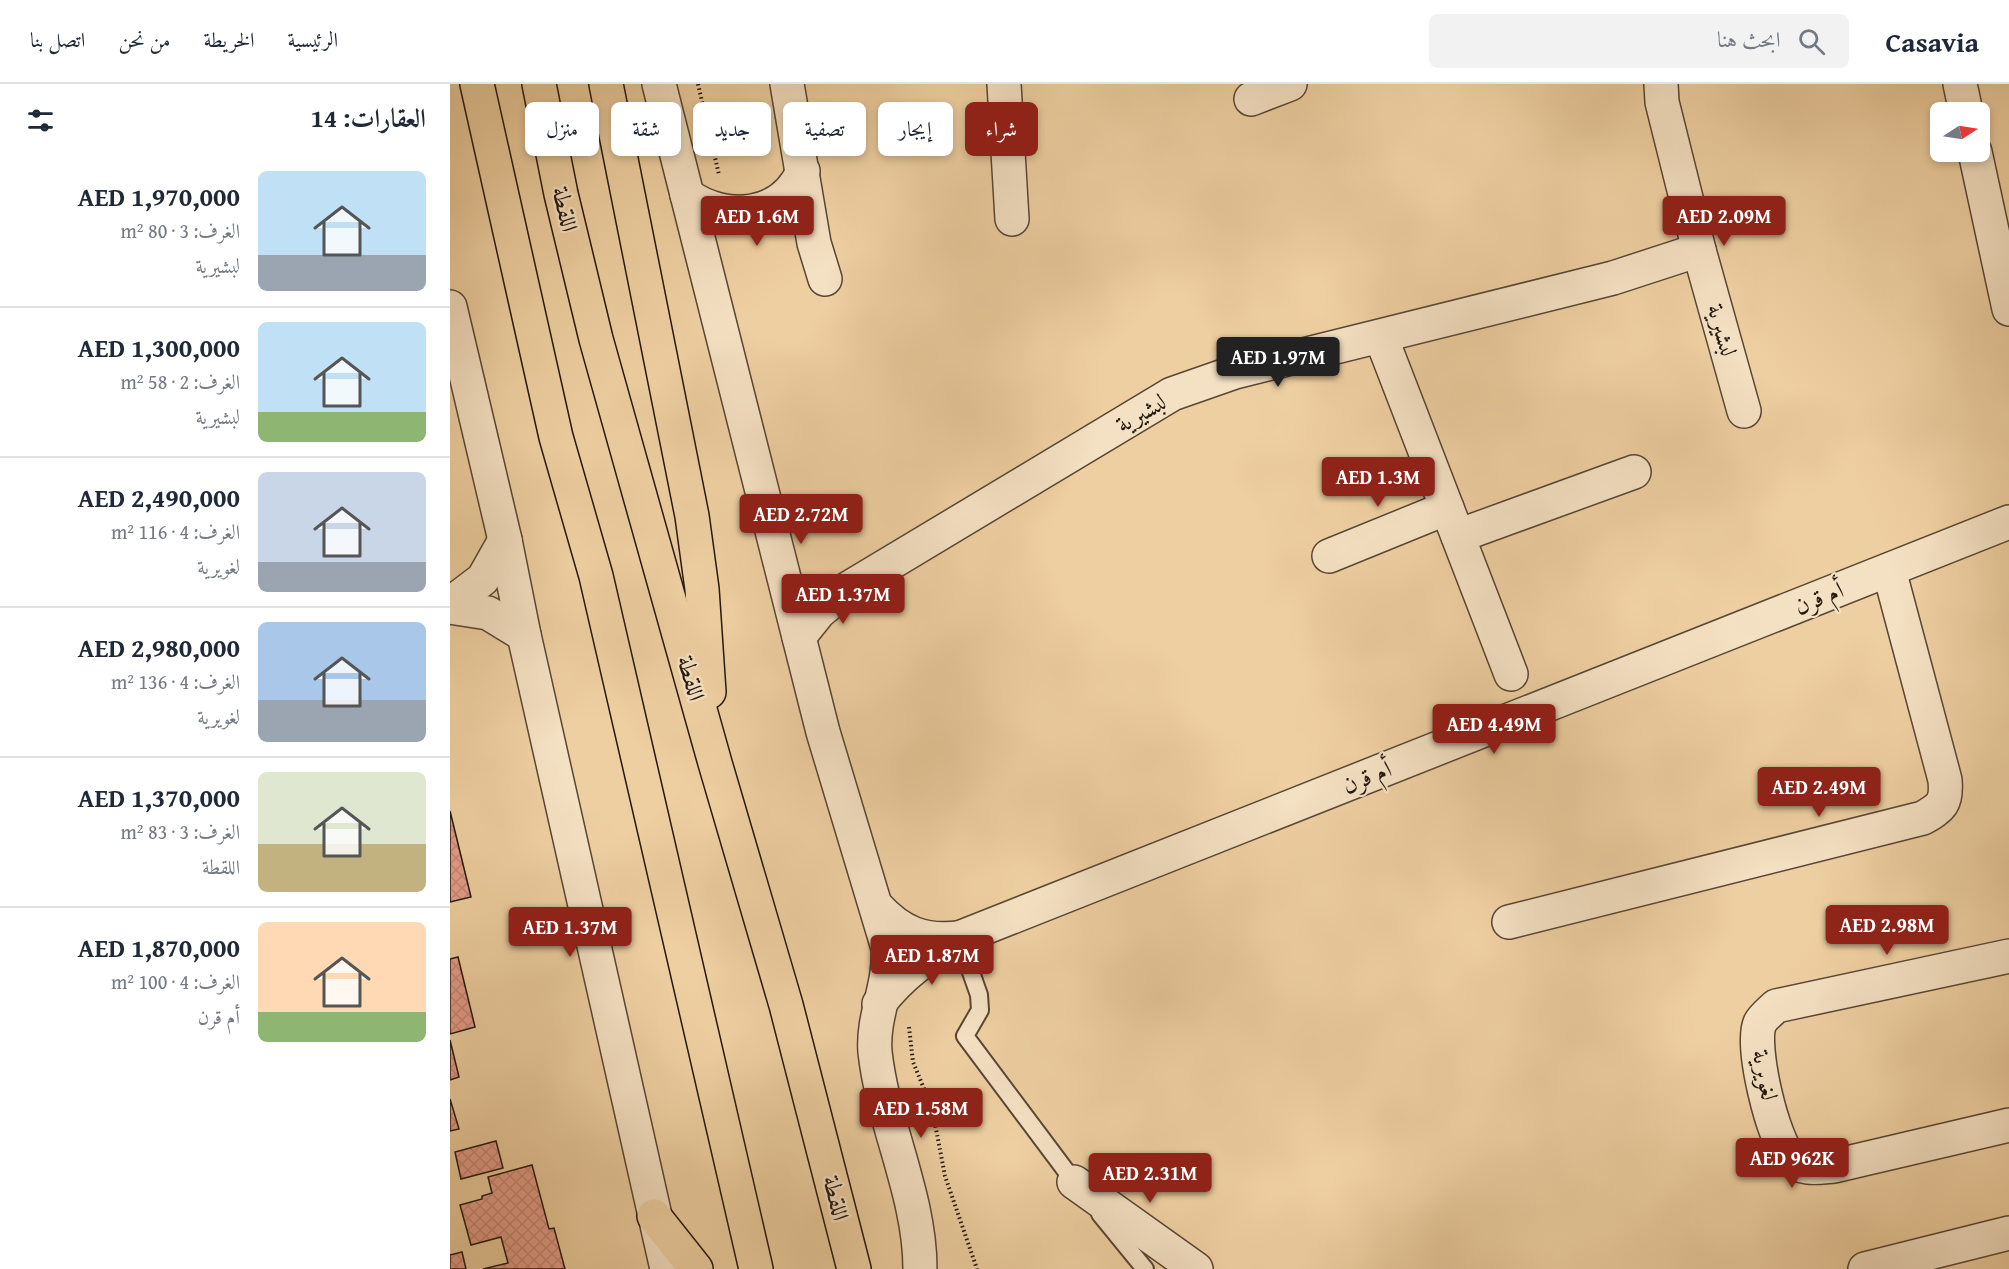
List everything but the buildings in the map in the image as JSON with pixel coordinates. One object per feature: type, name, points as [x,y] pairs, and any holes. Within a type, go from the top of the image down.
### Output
[{"type":"main road","points":[[477,84],[554,426],[596,576],[756,1265]]},
{"type":"main road","name":"اللقطة","points":[[539,84],[561,194],[596,339],[715,763],[786,1005],[854,1269]]},
{"type":"main road","points":[[606,84],[692,516],[702,589],[715,763]]},
{"type":"main road","points":[[654,1216],[696,1269]]},
{"type":"street","points":[[659,84],[782,575],[824,732],[888,948],[890,967],[876,1021],[876,1054],[913,1218],[920,1269]]},
{"type":"street","points":[[787,84],[812,225],[825,279]]},
{"type":"street","points":[[1004,84],[1012,219]]},
{"type":"street","name":"لبشيرية","points":[[1661,84],[1662,102],[1699,250],[1744,411]]},
{"type":"street","points":[[1960,84],[1964,102]]},
{"type":"street","points":[[1977,162],[2009,309]]},
{"type":"street","points":[[703,262],[718,241],[729,232],[780,201],[797,183],[802,171]]},
{"type":"street","points":[[687,195],[716,210],[754,216],[783,217],[812,225]]},
{"type":"street","name":"لبشيرية","points":[[799,637],[819,612],[858,582],[1172,394],[1235,372],[1613,278],[1699,250]]},
{"type":"street","points":[[450,307],[505,540],[524,635],[667,1269]]},
{"type":"street","points":[[1381,337],[1511,674]]},
{"type":"street","points":[[1329,556],[1634,472]]},
{"type":"street","name":"أم قرن","points":[[879,1004],[894,984],[914,967],[959,938],[2009,522]]},
{"type":"street","points":[[450,605],[483,579],[505,540]]},
{"type":"street","points":[[1509,922],[1923,818],[1939,808],[1946,796],[1945,780],[1889,570]]},
{"type":"street","name":"لبشيرية","points":[[782,575],[819,586],[858,582]]},
{"type":"street","points":[[450,605],[488,613],[524,635]]},
{"type":"street","name":"أم قرن","points":[[877,907],[904,932],[922,938],[941,940],[959,938]]},
{"type":"street","name":"لغويرية","points":[[2009,956],[1776,1006],[1760,1022],[1756,1047],[1778,1138],[1791,1160],[1808,1168],[1834,1166],[2009,1125]]},
{"type":"street","points":[[1074,1182],[1196,1269]]},
{"type":"street","points":[[1865,1269],[2009,1233]]},
{"type":"lane","points":[[959,938],[979,995],[980,1010],[965,1036],[1074,1182],[1144,1269]]},
{"type":"path","points":[[698,84],[719,175]]},
{"type":"path","points":[[911,1019],[910,1046],[913,1062],[932,1108],[940,1160],[977,1269]]}]
